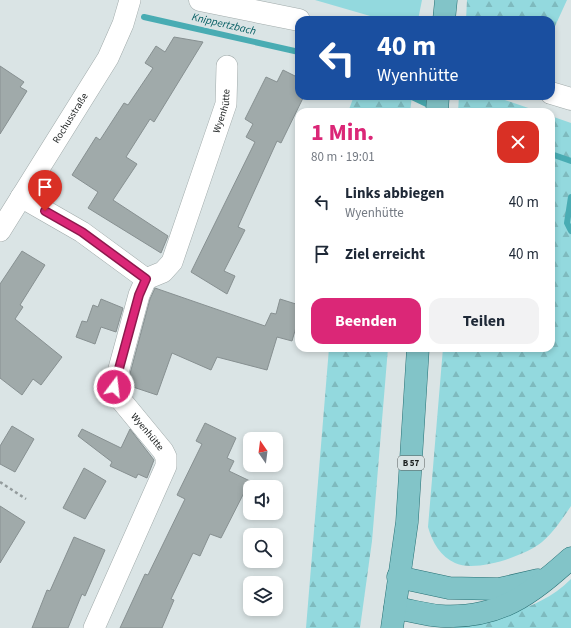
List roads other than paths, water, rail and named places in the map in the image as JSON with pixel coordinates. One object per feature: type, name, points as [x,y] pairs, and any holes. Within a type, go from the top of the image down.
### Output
[{"type":"main road","points":[[444,16],[446,0]]},
{"type":"main road","name":"B 57","points":[[394,618],[398,577],[407,522],[418,352]]},
{"type":"main road","points":[[394,618],[439,616],[447,622],[483,614],[511,603],[549,578],[571,558]]},
{"type":"main road","points":[[398,577],[449,588],[499,589],[549,578]]},
{"type":"street","name":"Rochusstraße","points":[[0,231],[108,58],[123,24],[130,0]]},
{"type":"street","points":[[200,0],[295,19]]},
{"type":"street","name":"Wyenhütte","points":[[94,628],[166,466],[166,458],[163,451],[116,394],[114,387],[139,295],[146,279],[163,272],[172,262],[226,104],[227,66]]},
{"type":"street","points":[[555,94],[571,99]]},
{"type":"street","points":[[21,197],[82,232],[146,279]]},
{"type":"waterway","name":"Knippertzbach","points":[[144,17],[295,51]]},
{"type":"waterway","name":"Knippertzbach","points":[[418,100],[433,107]]},
{"type":"waterway","name":"Knippertzbach","points":[[555,155],[571,161]]},
{"type":"waterway","name":"Knippertzbach","points":[[571,197],[567,223],[571,231]]}]
